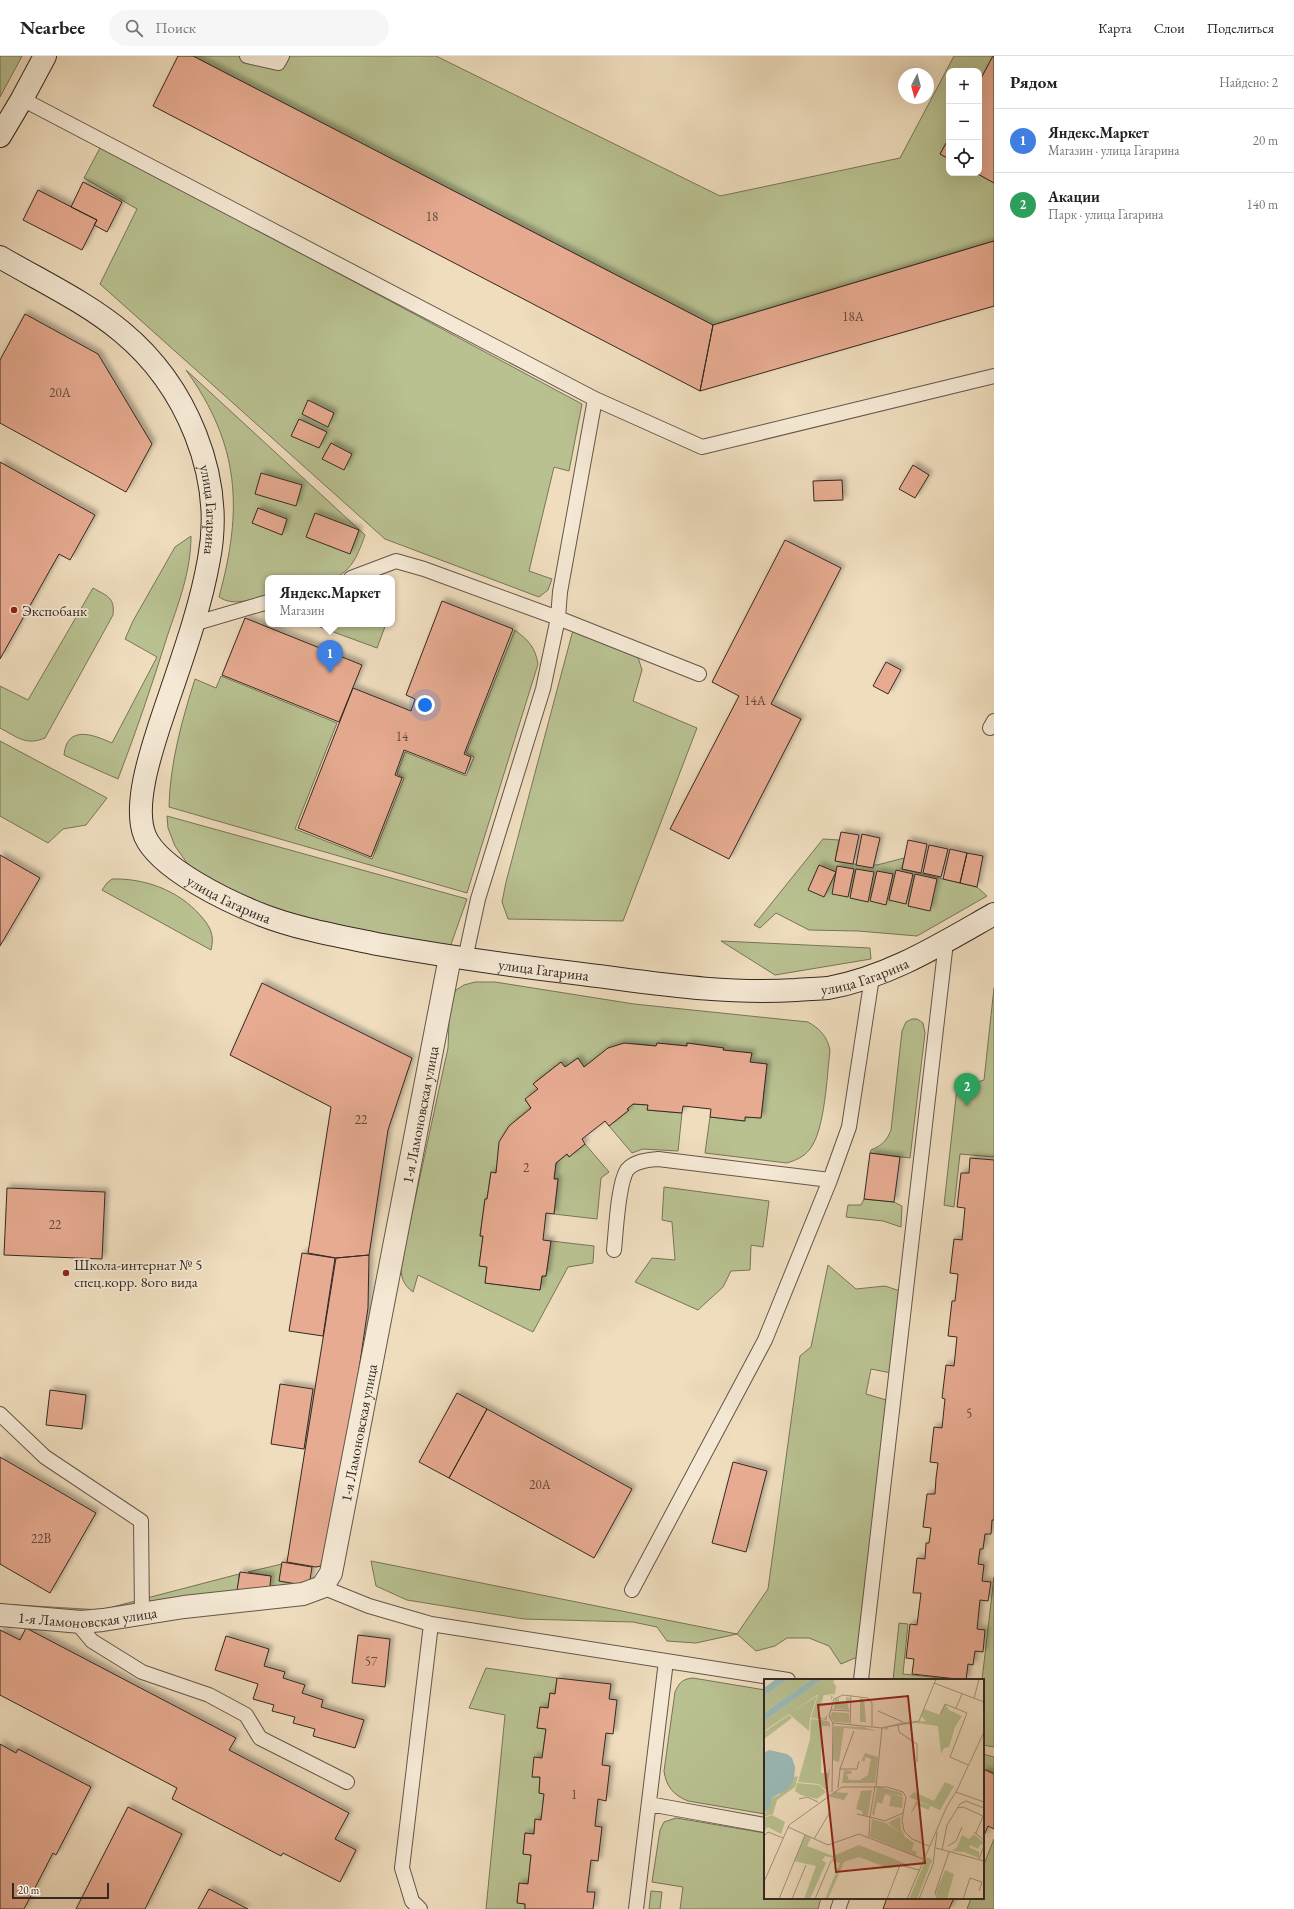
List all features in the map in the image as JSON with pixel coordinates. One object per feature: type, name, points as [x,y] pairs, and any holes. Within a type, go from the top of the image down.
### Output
[{"type":"street","points":[[0,136],[45,56]]},
{"type":"street","name":"улица Гагарина","points":[[0,257],[93,311],[122,332],[149,358],[178,395],[195,430],[207,474],[213,514],[210,558],[192,624],[152,748],[141,804],[145,836],[160,856],[198,886],[263,915],[332,935],[458,958],[705,990],[765,992],[826,988],[872,977],[921,956],[994,914]]},
{"type":"street","name":"1-я Ламоновская улица","points":[[0,1615],[81,1622],[184,1607],[303,1594],[322,1586],[331,1573],[458,958]]},
{"type":"lane","points":[[247,56],[278,63],[282,56]]},
{"type":"lane","points":[[22,99],[595,399],[702,447],[994,376]]},
{"type":"lane","points":[[458,958],[478,899],[543,689],[558,618],[560,592],[595,399]]},
{"type":"lane","points":[[359,575],[396,561],[424,569],[558,618],[699,674]]},
{"type":"lane","points":[[192,624],[265,603]]},
{"type":"lane","points":[[861,1679],[946,942]]},
{"type":"lane","points":[[632,1590],[765,1340],[830,1180],[849,1126],[872,977]]},
{"type":"lane","points":[[614,1250],[622,1182],[628,1170],[641,1161],[658,1159],[830,1180]]},
{"type":"lane","points":[[0,1414],[45,1457],[140,1521],[142,1614]]},
{"type":"lane","points":[[322,1586],[369,1606],[431,1624],[782,1679]]},
{"type":"lane","points":[[81,1622],[82,1629],[92,1641],[142,1672],[209,1695],[246,1715],[260,1738],[347,1782]]},
{"type":"lane","points":[[420,1909],[412,1901],[402,1868],[431,1624]]},
{"type":"lane","points":[[636,1909],[666,1661]]},
{"type":"lane","points":[[649,1804],[764,1825]]},
{"type":"lane","points":[[838,1909],[842,1899]]},
{"type":"green space","points":[[0,56],[22,56],[0,97]]},
{"type":"green space","points":[[193,56],[436,56],[720,196],[900,158],[929,104],[934,104],[934,94],[946,71],[946,143],[940,154],[946,157],[946,176],[981,176],[994,183],[994,241],[713,325]]},
{"type":"green space","points":[[954,56],[993,56],[982,76],[982,68],[948,68]]},
{"type":"green space","points":[[101,146],[582,404],[569,471],[554,467],[529,571],[552,579],[548,590],[539,597],[385,539],[100,284],[137,209],[84,178]]},
{"type":"green space","points":[[186,370],[365,535],[354,560],[346,570],[340,575],[265,575],[265,596],[237,602],[225,600],[219,597],[227,565],[232,535],[232,479],[226,452],[217,425],[204,398]]},
{"type":"green space","points":[[191,536],[189,562],[179,600],[144,708],[118,779],[64,755],[66,745],[70,739],[76,735],[82,734],[97,737],[112,743],[157,657],[125,639],[133,621],[175,547]]},
{"type":"green space","points":[[93,588],[109,598],[113,604],[113,615],[45,738],[27,741],[0,728],[0,686],[28,700]]},
{"type":"green space","points":[[320,627],[385,627],[377,648]]},
{"type":"green space","points":[[515,630],[531,645],[538,664],[467,893],[169,807],[174,758],[195,679],[216,688],[221,676],[337,723],[295,829],[372,859],[404,778],[397,774],[405,752],[466,776],[474,757],[466,753]]},
{"type":"green space","points":[[573,630],[636,651],[642,670],[633,701],[697,728],[623,921],[508,919],[502,902],[506,882]]},
{"type":"green space","points":[[0,741],[107,798],[86,825],[63,829],[48,843],[0,816]]},
{"type":"green space","points":[[167,816],[467,899],[448,953],[281,916],[219,889],[187,863],[175,846],[168,828]]},
{"type":"green space","points":[[823,839],[839,840],[835,861],[853,864],[877,865],[904,858],[902,869],[977,887],[987,896],[917,936],[858,931],[809,930],[776,913],[760,928],[754,925]]},
{"type":"green space","points":[[112,879],[124,879],[148,883],[160,887],[171,892],[191,906],[200,915],[211,931],[211,950],[102,890]]},
{"type":"green space","points":[[721,941],[870,948],[871,959],[775,975]]},
{"type":"green space","points":[[475,982],[495,982],[634,1004],[808,1022],[822,1033],[830,1050],[822,1116],[815,1140],[805,1154],[787,1163],[705,1153],[710,1117],[744,1121],[745,1117],[761,1118],[767,1064],[750,1062],[751,1053],[723,1050],[723,1048],[687,1043],[687,1046],[657,1043],[656,1046],[624,1044],[610,1048],[584,1067],[578,1058],[565,1067],[561,1062],[534,1083],[538,1089],[525,1100],[531,1108],[508,1128],[501,1141],[496,1173],[491,1172],[487,1199],[485,1199],[480,1236],[483,1236],[479,1266],[487,1267],[485,1283],[540,1290],[542,1276],[546,1276],[551,1241],[594,1246],[593,1263],[568,1267],[533,1332],[418,1275],[413,1292],[404,1283],[401,1272],[401,1264],[448,1048],[450,999],[456,990],[464,985]]},
{"type":"green space","points":[[994,988],[994,1157],[960,1154],[954,1207],[944,1205],[957,1088],[984,1080]]},
{"type":"green space","points":[[912,1019],[917,1019],[923,1023],[925,1033],[910,1158],[870,1153],[871,1150],[881,1145],[886,1140],[891,1130],[902,1031],[906,1022]]},
{"type":"green space","points":[[633,1104],[648,1105],[647,1110],[682,1113],[678,1151],[643,1149],[632,1153],[609,1126],[628,1111],[627,1109]]},
{"type":"green space","points":[[585,1144],[609,1172],[601,1178],[597,1219],[554,1214],[558,1179],[554,1179],[556,1163],[567,1154],[569,1157]]},
{"type":"green space","points":[[664,1187],[769,1201],[763,1247],[751,1245],[750,1270],[731,1271],[723,1287],[698,1310],[635,1282],[652,1258],[675,1260],[672,1222],[662,1220]]},
{"type":"green space","points":[[864,1199],[894,1202],[902,1206],[901,1227],[883,1221],[846,1217],[848,1205],[861,1205]]},
{"type":"green space","points":[[828,1265],[856,1289],[885,1286],[906,1293],[896,1374],[871,1369],[866,1394],[893,1402],[864,1657],[855,1658],[841,1664],[829,1646],[809,1638],[787,1638],[775,1646],[756,1651],[737,1634],[768,1589],[800,1356],[811,1347]]},
{"type":"green space","points":[[371,1561],[737,1634],[696,1643],[667,1641],[657,1627],[633,1622],[524,1619],[407,1600],[376,1586]]},
{"type":"green space","points":[[282,1564],[279,1581],[309,1586],[303,1594],[184,1607],[81,1622],[0,1615],[0,1604],[101,1610],[239,1574],[238,1590],[269,1594],[271,1576],[248,1572]]},
{"type":"green space","points":[[994,1577],[994,1747],[984,1745],[984,1679],[982,1679]]},
{"type":"green space","points":[[899,1623],[908,1624],[903,1674],[950,1679],[893,1679]]},
{"type":"green space","points":[[486,1668],[557,1678],[555,1694],[550,1693],[548,1708],[540,1707],[537,1728],[546,1729],[542,1758],[532,1777],[540,1777],[539,1793],[544,1794],[541,1820],[535,1820],[534,1834],[525,1833],[523,1854],[531,1855],[528,1884],[519,1884],[517,1902],[525,1904],[525,1909],[486,1909],[505,1715],[469,1708]]},
{"type":"green space","points":[[693,1678],[764,1690],[764,1814],[688,1801],[674,1793],[666,1781],[664,1771],[675,1692],[681,1682],[686,1679]]},
{"type":"green space","points":[[984,1754],[994,1757],[994,1773],[984,1768]]},
{"type":"green space","points":[[676,1818],[764,1833],[764,1899],[821,1899],[818,1909],[680,1909],[683,1887],[652,1882],[660,1830],[664,1822]]},
{"type":"green space","points":[[994,1839],[994,1909],[967,1909],[971,1899],[984,1899],[984,1864]]},
{"type":"green space","points":[[651,1891],[662,1892],[660,1909],[649,1909]]},
{"type":"building","points":[[178,56],[193,56],[713,325],[700,391],[153,106]]},
{"type":"building","points":[[994,56],[994,183],[981,176],[982,76]]},
{"type":"building","points":[[946,143],[946,157],[940,154]]},
{"type":"building","points":[[83,182],[122,202],[107,232],[94,225],[97,220],[71,207]]},
{"type":"building","points":[[38,190],[97,220],[82,250],[23,220]]},
{"type":"building","points":[[994,241],[994,306],[700,391],[713,325]]},
{"type":"building","points":[[25,314],[98,354],[152,444],[126,492],[0,423],[0,360]]},
{"type":"building","points":[[308,400],[334,413],[328,427],[302,414]]},
{"type":"building","points":[[299,419],[327,432],[319,448],[291,436]]},
{"type":"building","points":[[331,443],[352,454],[344,470],[322,459]]},
{"type":"building","name":"Экспобанк","points":[[0,462],[95,515],[70,560],[59,554],[0,659]]},
{"type":"building","points":[[913,465],[929,475],[915,498],[899,489]]},
{"type":"building","points":[[261,473],[302,485],[296,506],[255,494]]},
{"type":"building","points":[[842,480],[843,500],[814,501],[813,481]]},
{"type":"building","points":[[258,508],[287,519],[282,535],[252,523]]},
{"type":"building","points":[[315,513],[359,530],[350,554],[306,537]]},
{"type":"building","points":[[785,540],[841,568],[771,704],[801,719],[729,859],[670,829],[739,696],[712,682]]},
{"type":"building","points":[[442,601],[513,629],[464,754],[471,757],[465,774],[404,750],[395,775],[402,778],[371,857],[298,828],[353,688],[411,711],[415,699],[406,695]]},
{"type":"building","points":[[245,618],[362,665],[339,722],[222,675]]},
{"type":"building","points":[[886,662],[901,670],[888,694],[873,686]]},
{"type":"building","points":[[841,832],[859,835],[853,864],[835,861]]},
{"type":"building","points":[[862,834],[880,838],[873,868],[856,865]]},
{"type":"building","points":[[908,840],[927,844],[921,873],[902,869]]},
{"type":"building","points":[[929,845],[948,849],[941,877],[923,873]]},
{"type":"building","points":[[950,849],[967,853],[960,883],[943,879]]},
{"type":"building","points":[[967,853],[983,856],[977,887],[960,883]]},
{"type":"building","points":[[0,855],[40,878],[0,946]]},
{"type":"building","points":[[819,865],[836,872],[824,897],[808,890]]},
{"type":"building","points":[[837,866],[854,869],[848,897],[832,894]]},
{"type":"building","points":[[856,869],[874,872],[868,902],[850,898]]},
{"type":"building","points":[[896,870],[913,874],[906,904],[889,900]]},
{"type":"building","points":[[877,871],[893,874],[886,905],[870,901]]},
{"type":"building","points":[[915,874],[937,879],[930,911],[908,906]]},
{"type":"building","points":[[262,983],[412,1058],[388,1130],[369,1255],[336,1258],[308,1253],[331,1107],[230,1055]]},
{"type":"building","points":[[624,1043],[656,1046],[657,1043],[687,1046],[687,1043],[724,1048],[723,1050],[752,1053],[750,1062],[767,1064],[761,1118],[745,1117],[745,1121],[710,1117],[711,1109],[683,1106],[682,1113],[647,1110],[648,1105],[633,1104],[627,1109],[629,1110],[609,1126],[605,1121],[582,1139],[585,1144],[569,1157],[567,1154],[556,1163],[554,1179],[558,1179],[554,1214],[546,1213],[543,1240],[551,1241],[546,1276],[542,1276],[540,1290],[485,1283],[487,1267],[479,1266],[483,1236],[480,1236],[485,1199],[487,1199],[491,1172],[496,1173],[499,1142],[509,1126],[531,1108],[525,1099],[538,1089],[533,1084],[561,1062],[565,1067],[578,1058],[584,1067],[608,1048]]},
{"type":"building","points":[[870,1153],[900,1157],[894,1202],[864,1199]]},
{"type":"building","points":[[970,1158],[994,1160],[994,1520],[992,1520],[991,1534],[985,1534],[983,1549],[980,1549],[978,1564],[984,1565],[982,1581],[991,1582],[988,1601],[980,1600],[977,1629],[985,1630],[983,1652],[975,1651],[973,1665],[968,1664],[966,1679],[957,1679],[912,1674],[914,1659],[906,1658],[910,1624],[917,1625],[921,1593],[913,1593],[917,1558],[925,1559],[926,1543],[929,1543],[931,1528],[923,1527],[927,1494],[935,1494],[938,1463],[930,1462],[934,1427],[942,1428],[945,1399],[942,1398],[946,1365],[954,1366],[957,1337],[948,1336],[952,1301],[955,1301],[958,1274],[950,1273],[954,1239],[962,1240],[965,1208],[957,1207],[961,1173],[969,1173]]},
{"type":"building","points":[[7,1188],[105,1192],[102,1259],[4,1255]]},
{"type":"building","points":[[302,1253],[335,1258],[323,1336],[289,1331]]},
{"type":"building","points":[[369,1255],[368,1308],[349,1437],[321,1566],[316,1567],[287,1562],[336,1258]]},
{"type":"building","points":[[280,1384],[313,1389],[304,1449],[271,1444]]},
{"type":"building","points":[[50,1390],[86,1395],[82,1429],[46,1425]]},
{"type":"building","points":[[457,1393],[487,1409],[449,1478],[419,1462]]},
{"type":"building","points":[[487,1409],[632,1489],[594,1558],[449,1478]]},
{"type":"building","points":[[0,1457],[96,1513],[50,1593],[0,1564]]},
{"type":"building","points":[[733,1462],[767,1471],[746,1552],[712,1543]]},
{"type":"building","points":[[282,1562],[312,1567],[309,1586],[279,1581]]},
{"type":"building","points":[[240,1572],[271,1576],[269,1595],[237,1590]]},
{"type":"building","points":[[26,1628],[236,1738],[229,1750],[349,1813],[335,1839],[356,1850],[340,1882],[283,1853],[281,1856],[172,1799],[177,1788],[0,1695],[0,1630],[20,1640]]},
{"type":"building","points":[[358,1635],[390,1639],[385,1687],[352,1683]]},
{"type":"building","points":[[226,1636],[269,1649],[264,1666],[285,1672],[283,1678],[305,1685],[302,1693],[323,1700],[321,1707],[364,1720],[355,1748],[313,1736],[315,1729],[293,1723],[295,1717],[272,1711],[274,1705],[253,1699],[258,1684],[215,1670]]},
{"type":"building","points":[[557,1678],[611,1684],[609,1699],[617,1700],[613,1734],[606,1733],[602,1765],[610,1766],[606,1801],[598,1799],[595,1826],[602,1827],[598,1861],[591,1860],[587,1892],[595,1892],[593,1909],[525,1909],[525,1904],[517,1903],[519,1883],[528,1884],[531,1855],[523,1854],[525,1833],[534,1834],[535,1819],[541,1820],[544,1794],[539,1793],[540,1777],[532,1777],[534,1757],[542,1758],[546,1729],[537,1728],[540,1707],[548,1708],[550,1693],[555,1694]]},
{"type":"building","points":[[0,1744],[16,1753],[18,1749],[91,1787],[56,1855],[53,1853],[24,1909],[0,1909]]},
{"type":"building","points":[[984,1769],[994,1774],[994,1829],[988,1826],[984,1836]]},
{"type":"building","points":[[128,1807],[182,1834],[145,1909],[76,1909]]},
{"type":"building","points":[[209,1889],[248,1909],[198,1909]]},
{"type":"building","points":[[887,1899],[954,1899],[949,1909],[883,1909]]},
{"type":"place","name":"Экспобанк","points":[[14,610]]},
{"type":"place","name":"Яндекс.Маркет","points":[[330,673]]},
{"type":"place","name":"Акации","points":[[967,1106]]},
{"type":"place","name":"Школа-интернат № 5 спец.корр. 8ого вида","points":[[66,1273]]}]
